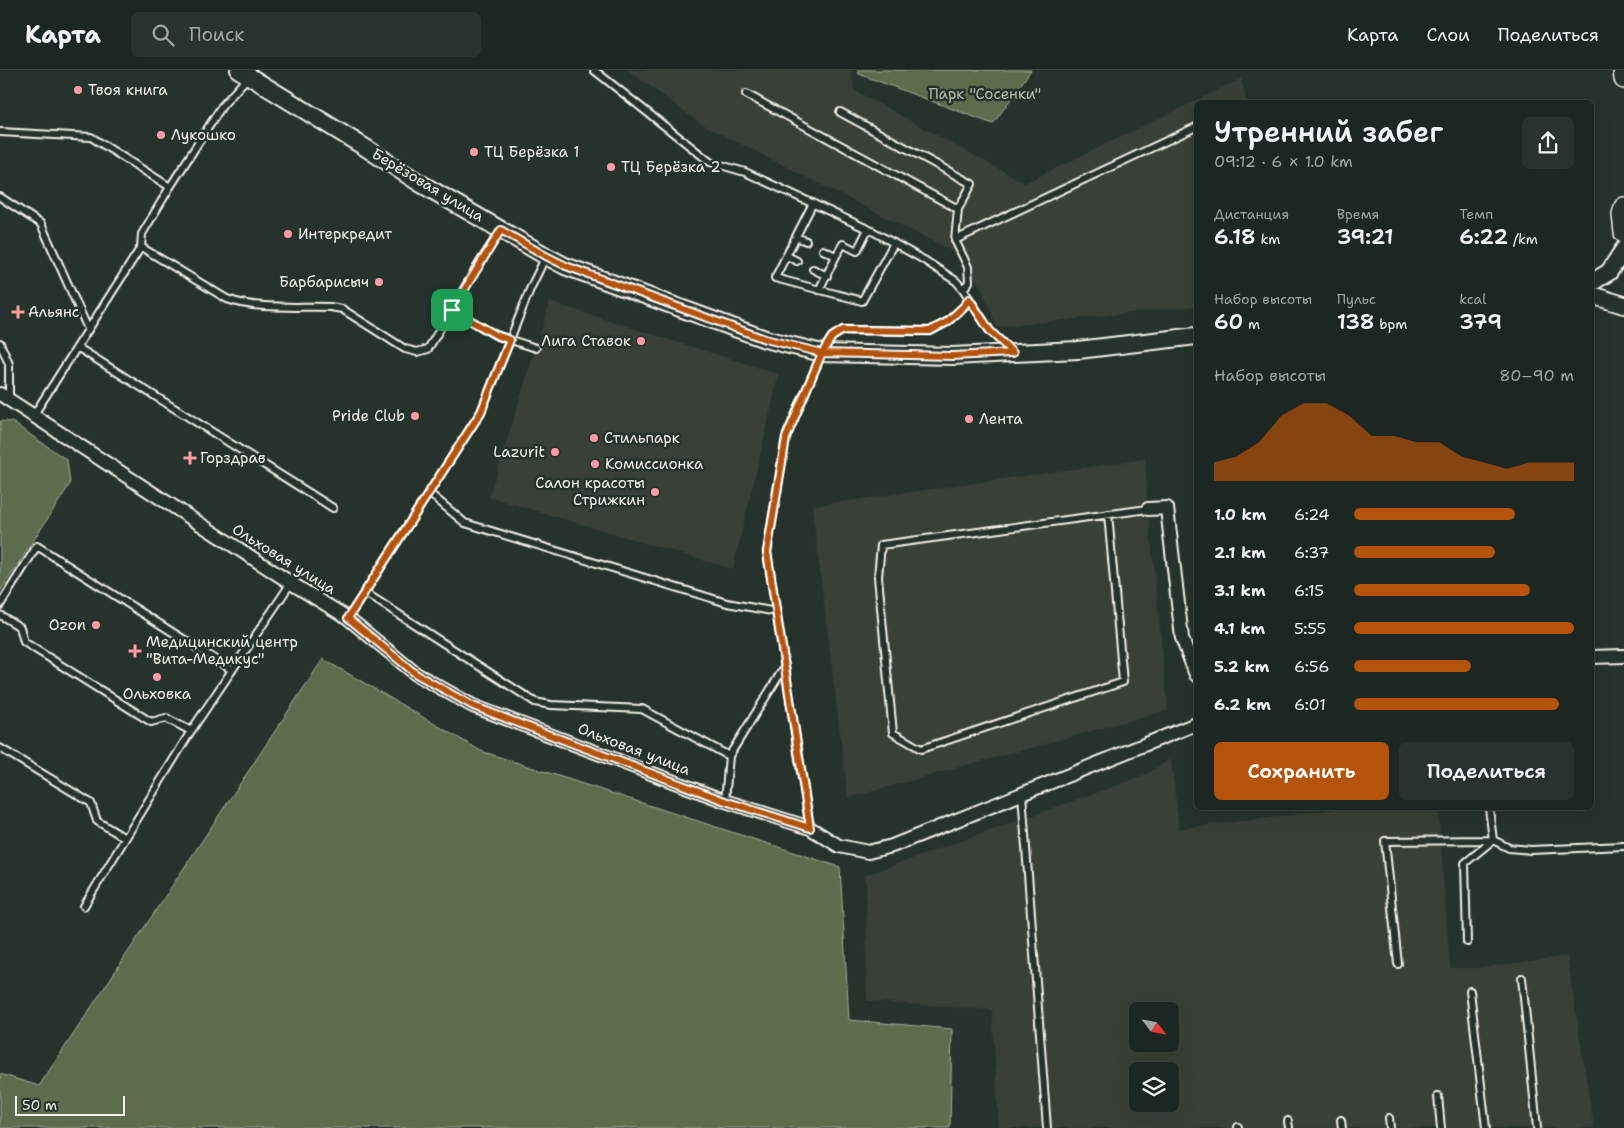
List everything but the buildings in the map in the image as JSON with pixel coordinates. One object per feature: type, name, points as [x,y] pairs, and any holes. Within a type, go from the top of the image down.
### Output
[{"type":"main road","points":[[1623,70],[1624,79]]},
{"type":"main road","points":[[1624,207],[1622,214],[1624,233]]},
{"type":"street","name":"Берёзовая улица","points":[[244,73],[418,182],[546,256],[566,266],[765,339],[822,353],[952,356],[1078,350],[1194,336]]},
{"type":"street","points":[[1594,281],[1608,272],[1624,249]]},
{"type":"street","points":[[1594,296],[1624,306]]},
{"type":"street","name":"Ольховая улица","points":[[5,397],[348,618],[416,674],[473,706],[725,801],[810,828],[839,846],[868,852],[892,846],[1194,725]]},
{"type":"street","points":[[1148,509],[1167,508],[1182,638],[1194,670]]},
{"type":"street","points":[[1594,657],[1624,656]]},
{"type":"lane","points":[[594,70],[710,162],[745,172],[868,229],[956,281],[990,331],[1013,353]]},
{"type":"lane","points":[[33,416],[141,247],[142,234],[170,187],[244,73]]},
{"type":"lane","points":[[746,94],[958,209]]},
{"type":"lane","points":[[840,112],[972,184],[958,209],[955,240],[968,266],[969,282],[963,289]]},
{"type":"lane","points":[[955,240],[1194,128]]},
{"type":"lane","points":[[0,132],[91,137],[170,187]]},
{"type":"lane","points":[[0,197],[41,224],[88,329]]},
{"type":"lane","points":[[814,203],[775,278],[862,302],[894,243]]},
{"type":"lane","points":[[820,290],[842,244],[857,251],[868,229]]},
{"type":"lane","points":[[141,247],[240,304],[342,309],[405,350],[417,352],[428,349],[501,230]]},
{"type":"lane","points":[[796,236],[806,241]]},
{"type":"lane","points":[[823,250],[836,256]]},
{"type":"lane","points":[[348,618],[481,412],[531,287],[546,256]]},
{"type":"lane","points":[[787,256],[797,261]]},
{"type":"lane","points":[[813,269],[827,276]]},
{"type":"lane","points":[[810,828],[767,552],[786,438],[822,353],[832,337],[843,330],[930,331],[947,322],[969,299]]},
{"type":"lane","points":[[452,310],[496,335],[536,348]]},
{"type":"lane","points":[[0,343],[9,364],[5,397]]},
{"type":"lane","points":[[77,347],[333,508]]},
{"type":"lane","points":[[428,492],[465,522],[727,603],[776,612]]},
{"type":"lane","points":[[1108,514],[1123,682],[921,749],[893,733],[878,578],[881,545],[1108,514],[1148,509]]},
{"type":"lane","points":[[0,605],[36,546],[232,670]]},
{"type":"lane","points":[[84,906],[191,730],[291,583]]},
{"type":"lane","points":[[364,592],[536,702],[551,705],[642,709],[729,756]]},
{"type":"lane","points":[[0,615],[20,627],[24,642],[151,722],[166,718],[191,730]]},
{"type":"lane","points":[[725,801],[729,756],[785,666]]},
{"type":"lane","points":[[0,748],[91,803],[97,821],[125,838]]},
{"type":"lane","points":[[1022,794],[1047,1128]]},
{"type":"lane","points":[[1489,810],[1493,840]]},
{"type":"lane","points":[[1468,942],[1465,863],[1493,840]]},
{"type":"lane","points":[[1398,964],[1385,841],[1493,840],[1509,848],[1531,850],[1624,846]]},
{"type":"lane","points":[[1522,978],[1537,1128]]},
{"type":"lane","points":[[1470,991],[1486,1128]]},
{"type":"lane","points":[[1438,1096],[1441,1128]]},
{"type":"lane","points":[[1389,1118],[1390,1128]]},
{"type":"lane","points":[[1288,1120],[1289,1128]]},
{"type":"lane","points":[[1342,1120],[1342,1128]]},
{"type":"shaded area","points":[[628,70],[852,70],[854,90],[1025,183],[1194,102],[1194,306],[997,327],[981,287],[950,250],[700,123]]},
{"type":"shaded area","points":[[1241,79],[1246,100],[1197,100]]},
{"type":"shaded area","points":[[550,302],[779,374],[733,569],[489,497]]},
{"type":"shaded area","points":[[1145,459],[1148,509],[1168,710],[848,798],[812,506]]},
{"type":"shaded area","points":[[1171,759],[1179,829],[1328,810],[1438,810],[1450,968],[1480,968],[1567,956],[1594,1128],[999,1128],[992,1010],[867,1001],[866,875],[1143,776]]},
{"type":"green space","name":"Парк \"Сосенки\"","points":[[857,70],[1031,70],[993,124],[859,74]]},
{"type":"green space","points":[[0,421],[12,422],[67,460],[70,484],[0,592]]},
{"type":"green space","points":[[323,659],[481,751],[840,867],[849,1020],[952,1029],[950,1128],[0,1128],[0,1074],[39,1086]]},
{"type":"place","name":"Твоя книга","points":[[78,90]]},
{"type":"place","name":"Лукошко","points":[[161,135]]},
{"type":"place","name":"ТЦ Берёзка 1","points":[[474,152]]},
{"type":"place","name":"ТЦ Берёзка 2","points":[[611,167]]},
{"type":"place","name":"Интеркредит","points":[[288,234]]},
{"type":"place","name":"Барбарисыч","points":[[379,282]]},
{"type":"place","name":"Альянс","points":[[18,312]]},
{"type":"place","name":"Лига Ставок","points":[[641,341]]},
{"type":"place","name":"Pride Club","points":[[415,416]]},
{"type":"place","name":"Лента","points":[[969,419]]},
{"type":"place","name":"Стильпарк","points":[[594,438]]},
{"type":"place","name":"Lazurit","points":[[555,452]]},
{"type":"place","name":"Горздрав","points":[[190,458]]},
{"type":"place","name":"Комиссионка","points":[[595,464]]},
{"type":"place","name":"Салон красоты Стрижкин","points":[[655,492]]},
{"type":"place","name":"Ozon","points":[[96,625]]},
{"type":"place","name":"Медицинский центр \"Вита-Медикус\"","points":[[135,651]]},
{"type":"place","name":"Ольховка","points":[[157,677]]},
{"type":"route","points":[[452,310],[496,335],[510,340],[481,412],[348,618],[416,674],[473,706],[725,801],[810,828],[767,552],[786,438],[806,388],[822,353],[832,337],[843,330],[930,331],[944,325],[953,318],[969,299],[990,331],[1013,353],[952,356],[822,353],[765,339],[566,266],[501,230],[452,310]]}]
